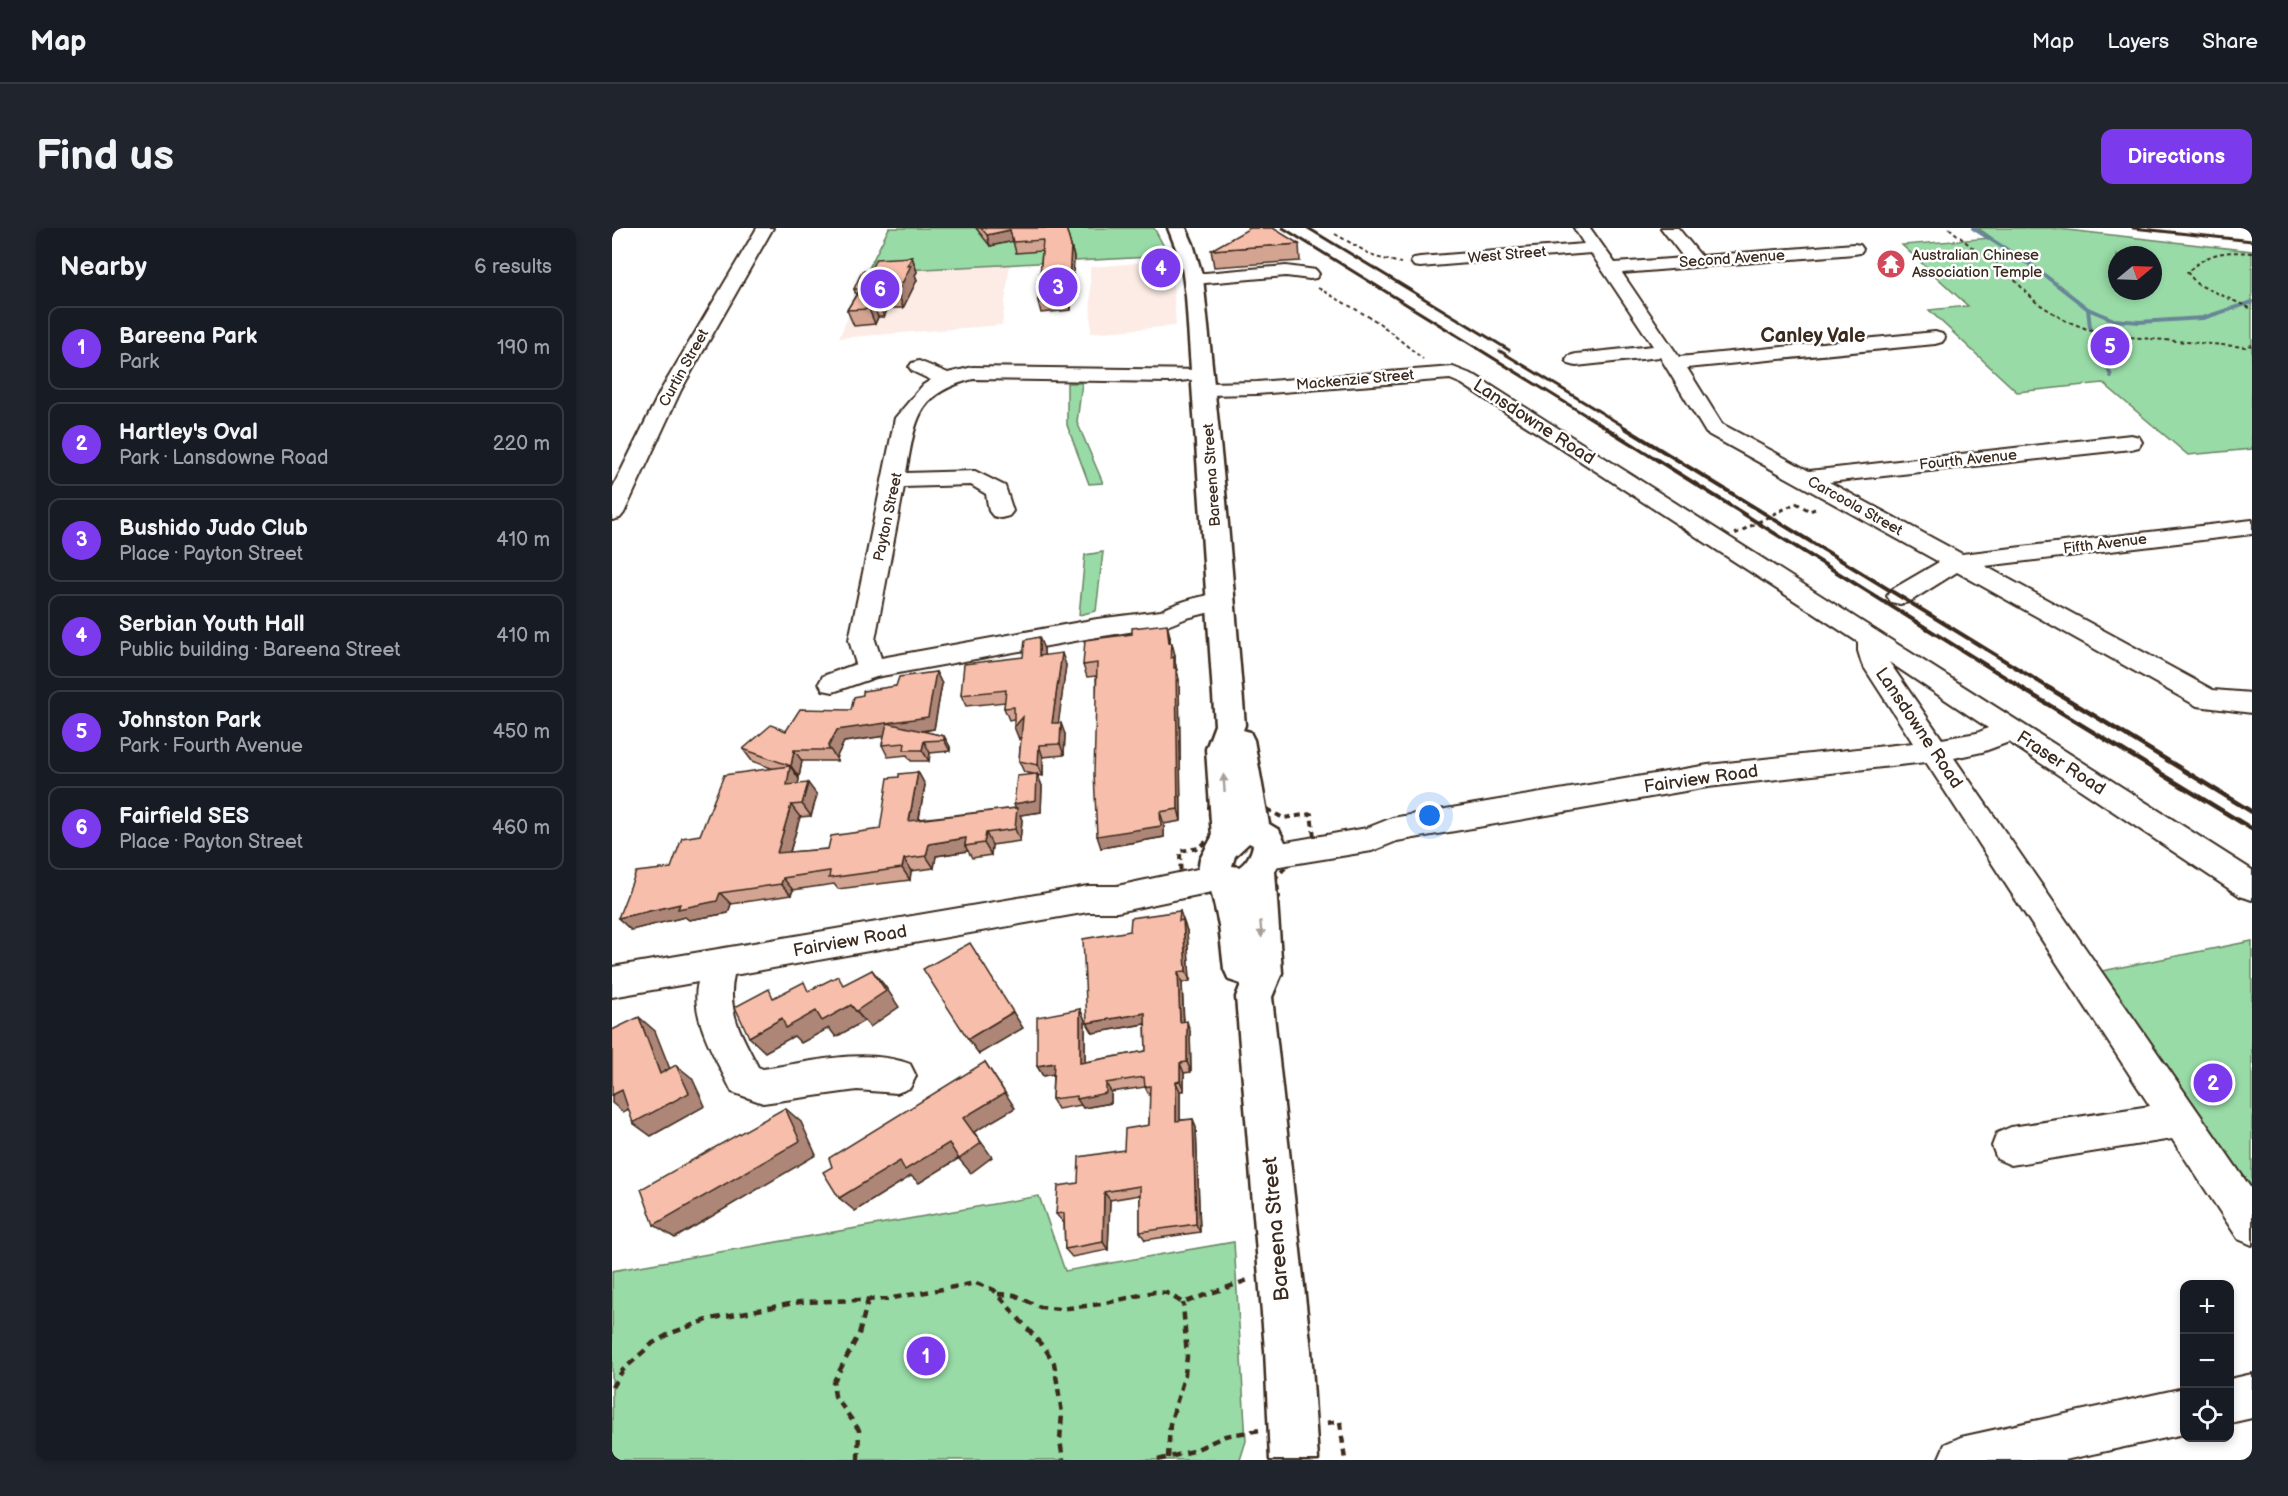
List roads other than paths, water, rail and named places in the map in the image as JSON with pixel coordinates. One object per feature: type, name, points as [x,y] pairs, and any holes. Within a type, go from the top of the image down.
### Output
[{"type":"main road","name":"Bareena Street","points":[[1177,228],[1191,267],[1203,382],[1230,725],[1221,749],[1242,856],[1237,926],[1244,983],[1254,998],[1280,1269],[1294,1460]]},
{"type":"main road","points":[[1187,228],[1191,267]]},
{"type":"street","name":"Curtin Street","points":[[612,513],[671,390],[765,228]]},
{"type":"street","name":"Carcoola Street","points":[[1582,228],[1670,357],[1714,428],[2206,699],[2252,703]]},
{"type":"street","points":[[1669,228],[1696,261]]},
{"type":"street","name":"West Street","points":[[1419,262],[1595,248]]},
{"type":"street","name":"Second Avenue","points":[[1609,269],[1854,249]]},
{"type":"street","points":[[1191,267],[1310,274]]},
{"type":"street","points":[[1576,360],[1670,357],[1935,338]]},
{"type":"street","points":[[919,367],[946,380]]},
{"type":"street","name":"Payton Street","points":[[871,669],[862,640],[896,480],[906,418],[930,389],[946,380],[974,373],[1140,374],[1203,382]]},
{"type":"street","name":"Mackenzie Street","points":[[1203,382],[1235,394],[1257,388],[1445,373]]},
{"type":"street","name":"Lansdowne Road","points":[[1445,373],[1469,380],[1871,638],[1871,651],[1876,664],[2252,1225]]},
{"type":"street","name":"Fourth Avenue","points":[[1804,478],[2132,442]]},
{"type":"street","points":[[896,480],[975,478],[997,491],[1000,511]]},
{"type":"street","name":"Fifth Avenue","points":[[1957,562],[2252,527]]},
{"type":"street","points":[[1900,596],[1957,562]]},
{"type":"street","points":[[832,683],[871,669],[1097,628],[1167,618],[1180,621],[1222,611]]},
{"type":"street","name":"Fraser Road","points":[[1871,638],[2252,887]]},
{"type":"street","name":"Fairview Road","points":[[612,982],[1088,899],[1117,899],[1242,856],[1372,839],[1392,831],[1708,776],[1934,751],[1982,742],[2010,730]]},
{"type":"street","points":[[720,963],[713,992],[715,1015],[745,1080],[763,1086],[857,1073],[897,1076]]},
{"type":"street","points":[[2011,1146],[2182,1119]]},
{"type":"street","points":[[2234,1400],[2252,1396]]},
{"type":"street","points":[[1961,1460],[2180,1412]]},
{"type":"waterway","points":[[1973,228],[2034,267],[2088,309]]},
{"type":"waterway","points":[[2088,309],[2114,320],[2139,322],[2203,318],[2252,302]]},
{"type":"waterway","points":[[2088,309],[2090,327]]},
{"type":"waterway","points":[[2093,333],[2111,376]]},
{"type":"railway","points":[[1283,228],[1608,429]]},
{"type":"railway","points":[[1308,228],[1509,350]]},
{"type":"railway","points":[[2133,228],[2252,241]]},
{"type":"railway","points":[[1500,351],[1628,429]]},
{"type":"railway","points":[[1606,428],[2024,689]]},
{"type":"railway","points":[[1625,428],[2051,689]]},
{"type":"railway","points":[[2021,688],[2252,829]]},
{"type":"railway","points":[[2049,688],[2252,812]]},
{"type":"place","name":"Australian Chinese Association Temple","points":[[1891,264]]},
{"type":"place","name":"Serbian Youth Hall","points":[[1161,268]]},
{"type":"place","name":"Bushido Judo Club","points":[[1058,287]]},
{"type":"place","name":"Fairfield SES","points":[[880,289]]},
{"type":"place","name":"Johnston Park","points":[[2110,346]]},
{"type":"place","name":"Hartley's Oval","points":[[2213,1083]]},
{"type":"place","name":"Bareena Park","points":[[926,1356]]},
{"type":"district","name":"Canley Vale","points":[[1813,336]]}]
